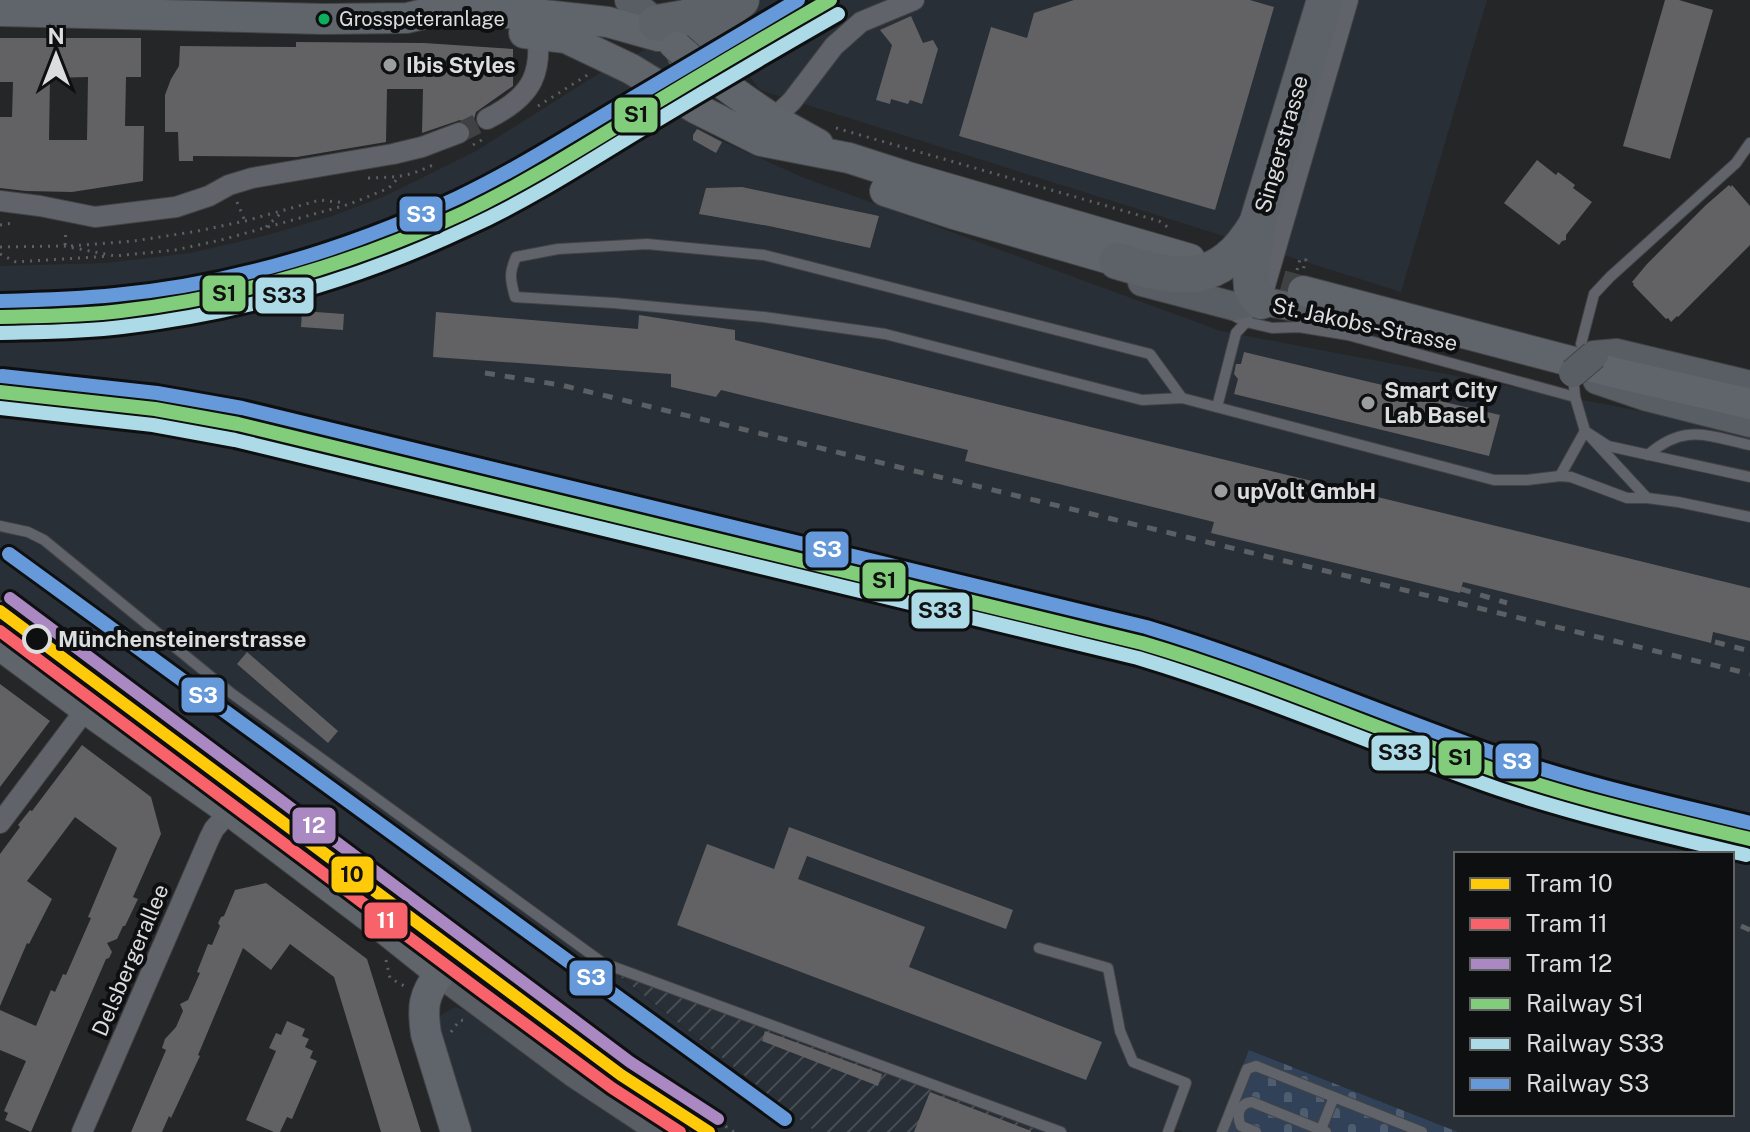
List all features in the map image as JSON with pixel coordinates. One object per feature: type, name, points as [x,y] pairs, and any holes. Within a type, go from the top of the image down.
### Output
[{"type":"highway","points":[[654,24],[686,18],[725,0]]},
{"type":"highway","points":[[654,24],[690,25],[733,0]]},
{"type":"highway","points":[[654,24],[702,30],[741,0]]},
{"type":"highway","points":[[1253,312],[1251,273],[1257,224],[1325,0]]},
{"type":"highway","points":[[1132,266],[1161,274],[1199,274],[1231,257],[1257,224]]},
{"type":"main road","points":[[0,11],[308,19],[407,18],[437,26],[538,17],[608,22],[658,36],[654,24]]},
{"type":"main road","points":[[538,17],[695,108],[849,158],[1190,259]]},
{"type":"main road","points":[[654,24],[741,97],[767,130],[847,178],[954,214],[1132,266]]},
{"type":"main road","points":[[654,24],[683,70],[686,92],[695,108]]},
{"type":"main road","name":"St. Jakobs-Strasse","points":[[1300,281],[1612,372],[1750,404]]},
{"type":"main road","points":[[0,645],[230,811],[440,973],[431,985],[423,1007],[426,1034],[456,1132]]},
{"type":"street","points":[[654,24],[668,11],[689,0]]},
{"type":"street","points":[[767,130],[834,46],[861,22],[914,0]]},
{"type":"street","name":"Singerstrasse","points":[[1253,312],[1348,0]]},
{"type":"street","points":[[487,119],[513,103],[529,88],[538,69],[538,17]]},
{"type":"street","points":[[0,201],[95,217],[176,207],[252,178],[393,154],[459,133]]},
{"type":"street","name":"St. Jakobs-Strasse","points":[[1132,266],[1138,281],[1205,300],[1253,312],[1335,313],[1581,367],[1647,397],[1750,423]]},
{"type":"street","name":"St. Jakobs-Strasse","points":[[1581,367],[1617,353],[1750,385]]},
{"type":"street","points":[[0,823],[86,709]]},
{"type":"street","name":"Delsbergerallee","points":[[82,1132],[209,839],[230,811]]},
{"type":"street","points":[[440,973],[574,1073],[663,1132]]},
{"type":"lane","points":[[1560,476],[1585,431],[1581,367],[1594,294],[1736,163],[1750,143]]},
{"type":"lane","points":[[1182,398],[1150,354],[764,255],[647,244],[558,249],[516,257],[511,268],[510,279],[515,297],[764,317],[885,334],[1142,400],[1182,398],[1494,480],[1571,477],[1627,498],[1678,502],[1750,517]]},
{"type":"lane","points":[[1217,407],[1236,333],[1253,312]]},
{"type":"lane","points":[[1585,431],[1608,446],[1750,477]]},
{"type":"lane","points":[[1585,431],[1647,498]]},
{"type":"lane","points":[[1648,455],[1667,440],[1690,434],[1750,445]]},
{"type":"lane","points":[[0,526],[28,532],[44,540],[231,693],[603,963],[1061,1132]]},
{"type":"lane","points":[[1039,948],[1108,968],[1120,1031],[1133,1062],[1186,1083],[1168,1132]]},
{"type":"lane","points":[[1222,1132],[1247,1069],[1256,1066],[1422,1132]]},
{"type":"lane","points":[[1256,1132],[1241,1126],[1239,1121],[1239,1110],[1247,1102],[1322,1131],[1334,1097]]},
{"type":"path","points":[[828,126],[1159,221],[1169,228]]},
{"type":"path","points":[[0,254],[16,262],[175,250],[350,204],[389,188],[398,178]]},
{"type":"path","points":[[0,247],[134,241],[198,231],[320,200],[350,204]]},
{"type":"path","points":[[264,228],[284,210]]},
{"type":"path","points":[[64,246],[115,256]]},
{"type":"path","points":[[0,601],[494,970],[734,1132]]},
{"type":"path","points":[[433,1057],[460,1020],[466,1021]]},
{"type":"shaded area","points":[[744,0],[1487,0],[1401,292],[760,90],[743,68],[671,112],[726,143],[802,177],[1221,331],[1750,432],[1750,1132],[1458,1132],[1250,1050],[1217,1132],[1183,1132],[1176,1129],[1174,1132],[1061,1132],[606,966],[816,1132],[685,1132],[613,1084],[476,983],[89,690],[0,631],[0,266],[106,263],[190,253],[264,236],[385,196],[476,151],[603,71]]},
{"type":"shaded area","points":[[603,963],[1061,1132],[816,1132]]},
{"type":"shaded area","points":[[455,1007],[464,1010],[644,1132],[468,1132],[441,1034],[441,1015]]},
{"type":"green space","points":[[1249,1050],[1458,1132],[1217,1132]]},
{"type":"building","points":[[1074,0],[1250,0],[1274,7],[1215,210],[959,136],[991,27],[1027,38],[1034,13]]},
{"type":"building","points":[[1665,0],[1679,0],[1713,10],[1670,159],[1623,146]]},
{"type":"building","points":[[911,16],[923,43],[933,40],[938,49],[922,104],[910,100],[908,104],[891,99],[890,104],[876,100],[892,45],[880,30]]},
{"type":"building","points":[[0,38],[141,38],[141,77],[126,77],[125,126],[144,126],[143,181],[72,192],[0,188],[0,117],[12,117],[13,82],[0,82]],"holes":[[[88,77],[87,140],[49,140],[50,78]]]},
{"type":"building","points":[[296,42],[424,43],[513,49],[513,86],[476,112],[474,119],[479,129],[471,130],[468,124],[460,120],[422,133],[423,89],[387,89],[386,142],[297,157],[193,156],[193,161],[179,161],[178,132],[165,132],[165,95],[179,66],[180,46],[296,47]]},
{"type":"building","points":[[697,129],[722,142],[716,153],[693,140]]},
{"type":"building","points":[[1537,160],[1556,175],[1558,172],[1592,202],[1566,235],[1566,240],[1559,245],[1504,203]]},
{"type":"building","points":[[1729,185],[1750,206],[1750,245],[1671,322],[1632,282]]},
{"type":"building","points":[[742,187],[879,216],[870,248],[699,214],[706,188]]},
{"type":"building","points":[[302,311],[344,314],[343,330],[301,327]]},
{"type":"building","name":"upVolt GmbH","points":[[436,312],[638,329],[639,315],[735,330],[735,340],[1750,588],[1750,641],[1713,632],[1711,643],[1463,582],[1460,593],[1211,533],[1214,522],[965,461],[968,450],[721,390],[716,397],[671,387],[671,374],[433,357]]},
{"type":"building","points":[[1244,352],[1500,415],[1489,456],[1234,394],[1238,379],[1234,374],[1236,364],[1241,364]]},
{"type":"building","points":[[247,652],[338,731],[328,743],[237,664]]},
{"type":"building","points":[[0,684],[50,721],[0,787]]},
{"type":"building","points":[[82,745],[151,797],[161,834],[133,897],[138,899],[125,926],[117,939],[107,943],[112,952],[106,959],[31,1132],[5,1120],[8,1113],[4,1111],[26,1061],[0,1050],[0,1010],[36,1026],[51,990],[55,992],[63,974],[66,975],[117,848],[75,817],[27,881],[52,899],[27,943],[0,1006],[0,854],[20,827],[18,825]]},
{"type":"building","points":[[789,827],[1013,910],[1006,929],[807,856],[798,879],[925,927],[909,967],[1102,1042],[1086,1080],[677,925],[707,844],[774,869]]},
{"type":"building","points":[[266,883],[367,959],[421,1132],[381,1132],[334,977],[290,944],[271,970],[243,948],[200,1056],[171,1118],[169,1116],[162,1132],[131,1132],[166,1050],[162,1048],[165,1039],[176,1027],[183,1011],[180,1004],[188,1000],[208,944],[212,945],[220,926],[218,923],[235,890]]},
{"type":"building","points":[[287,1021],[305,1029],[302,1036],[309,1039],[305,1047],[313,1051],[310,1058],[317,1061],[292,1119],[287,1117],[280,1132],[274,1132],[246,1120],[276,1051],[269,1048],[276,1033],[281,1035]]},
{"type":"building","points":[[765,1031],[882,1074],[878,1086],[762,1041]]},
{"type":"building","points":[[930,1092],[1031,1131],[1031,1132],[914,1132]]},
{"type":"tunnel","points":[[459,133],[487,119]]},
{"type":"tunnel","points":[[1238,273],[1303,291]]},
{"type":"railway","points":[[634,91],[794,0]]},
{"type":"railway","points":[[485,373],[561,385],[1750,674]]},
{"type":"railway","points":[[0,378],[124,390],[202,404],[1160,636],[1286,677],[1524,767],[1620,795],[1750,827]]},
{"type":"railway","points":[[1461,589],[1507,603]]},
{"type":"railway","points":[[1715,642],[1750,651]]},
{"type":"railway","points":[[1741,926],[1750,930]]},
{"type":"tram line","name":"12","points":[[10,598],[630,1062],[718,1119]]},
{"type":"tram line","name":"10","points":[[0,611],[621,1075],[709,1132]]},
{"type":"tram line","name":"11","points":[[0,631],[612,1088],[680,1132]]},
{"type":"rail line","name":"S3","points":[[0,301],[159,290],[247,273],[375,233],[499,177],[798,0]]},
{"type":"rail line","name":"S1","points":[[0,317],[106,313],[209,297],[296,276],[381,247],[463,213],[526,180],[830,0]]},
{"type":"rail line","name":"S33","points":[[0,333],[107,329],[212,313],[300,291],[386,263],[470,227],[533,195],[838,14]]},
{"type":"rail line","name":"S3","points":[[2,376],[157,393],[242,408],[1146,627],[1237,657],[1538,768],[1750,823]]},
{"type":"rail line","name":"S1","points":[[0,392],[155,409],[238,424],[1142,643],[1233,673],[1533,783],[1750,839]]},
{"type":"rail line","name":"S33","points":[[0,408],[153,425],[235,440],[1138,658],[1229,688],[1529,799],[1746,855]]},
{"type":"rail line","name":"S3","points":[[9,554],[785,1119]]},
{"type":"place","name":"Grosspeteranlage","points":[[324,19]]},
{"type":"place","name":"Ibis Styles","points":[[390,65]]},
{"type":"place","name":"Smart City Lab Basel","points":[[1368,403]]},
{"type":"place","name":"upVolt GmbH","points":[[1221,491]]},
{"type":"place","name":"Münchensteinerstrasse","points":[[37,639]]}]
